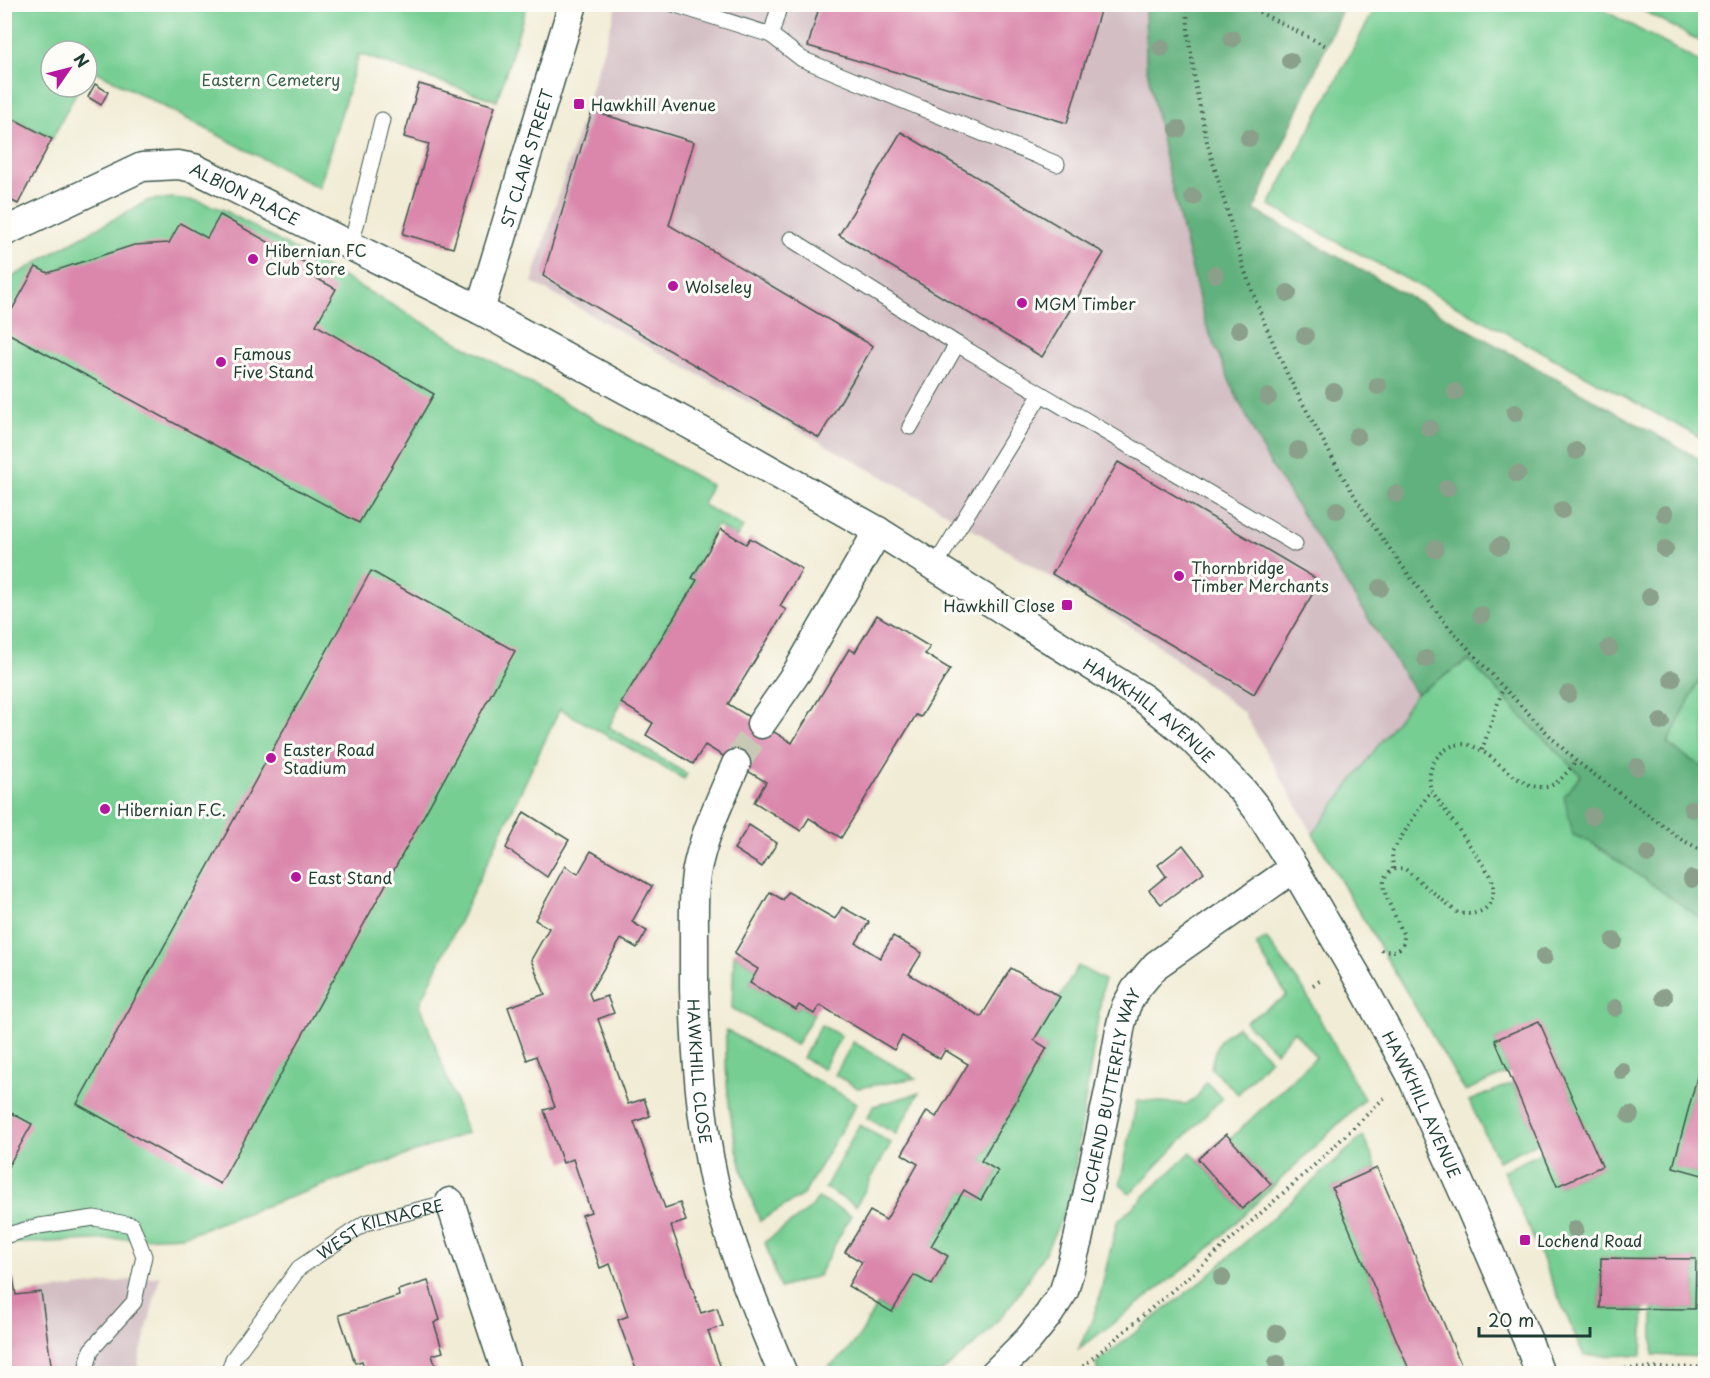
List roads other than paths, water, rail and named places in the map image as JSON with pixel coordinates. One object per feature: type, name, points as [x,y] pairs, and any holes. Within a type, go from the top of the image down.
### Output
[{"type":"street","name":"ST CLAIR STREET","points":[[480,310],[573,4]]},
{"type":"street","name":"ALBION PLACE","points":[[4,232],[141,167],[178,165],[194,168],[480,310]]},
{"type":"street","name":"HAWKHILL AVENUE","points":[[480,310],[878,531],[1143,698],[1194,741],[1242,790],[1258,810],[1362,985],[1410,1073],[1528,1341],[1539,1372]]},
{"type":"street","points":[[761,724],[797,672],[878,531]]},
{"type":"street","name":"HAWKHILL CLOSE","points":[[736,764],[702,847],[696,876],[694,974],[699,1075],[704,1130],[721,1206],[747,1285],[783,1374]]},
{"type":"street","name":"LOCHEND BUTTERFLY WAY","points":[[994,1374],[1035,1331],[1064,1291],[1078,1240],[1121,1024],[1126,1006],[1135,990],[1156,965],[1294,868]]},
{"type":"street","name":"WEST KILNACRE","points":[[450,1202],[507,1374]]},
{"type":"lane","points":[[771,35],[780,4]]},
{"type":"lane","points":[[677,5],[771,35],[802,59],[1057,164]]},
{"type":"lane","points":[[351,246],[382,120]]},
{"type":"lane","points":[[791,239],[957,344],[1295,544]]},
{"type":"lane","points":[[910,427],[957,344]]},
{"type":"lane","points":[[935,566],[1041,394]]},
{"type":"lane","name":"WEST KILNACRE","points":[[228,1374],[233,1359],[299,1268],[365,1223],[450,1202]]},
{"type":"lane","points":[[4,1236],[39,1226],[94,1218],[132,1225],[144,1256],[134,1302],[91,1350],[85,1374]]},
{"type":"tunnel","points":[[736,764],[761,724]]},
{"type":"place","name":"Hawkhill Avenue","points":[[579,104]]},
{"type":"place","name":"Hibernian FC Club Store","points":[[253,259]]},
{"type":"place","name":"Wolseley","points":[[673,286]]},
{"type":"place","name":"MGM Timber","points":[[1022,303]]},
{"type":"place","name":"Famous Five Stand","points":[[221,362]]},
{"type":"place","name":"Thornbridge Timber Merchants","points":[[1179,576]]},
{"type":"place","name":"Hawkhill Close","points":[[1067,605]]},
{"type":"place","name":"Easter Road Stadium","points":[[271,758]]},
{"type":"place","name":"Hibernian F.C.","points":[[105,809]]},
{"type":"place","name":"East Stand","points":[[296,877]]},
{"type":"place","name":"Lochend Road","points":[[1525,1240]]},
{"type":"park label","name":"Eastern Cemetery","points":[[271,79]]}]
